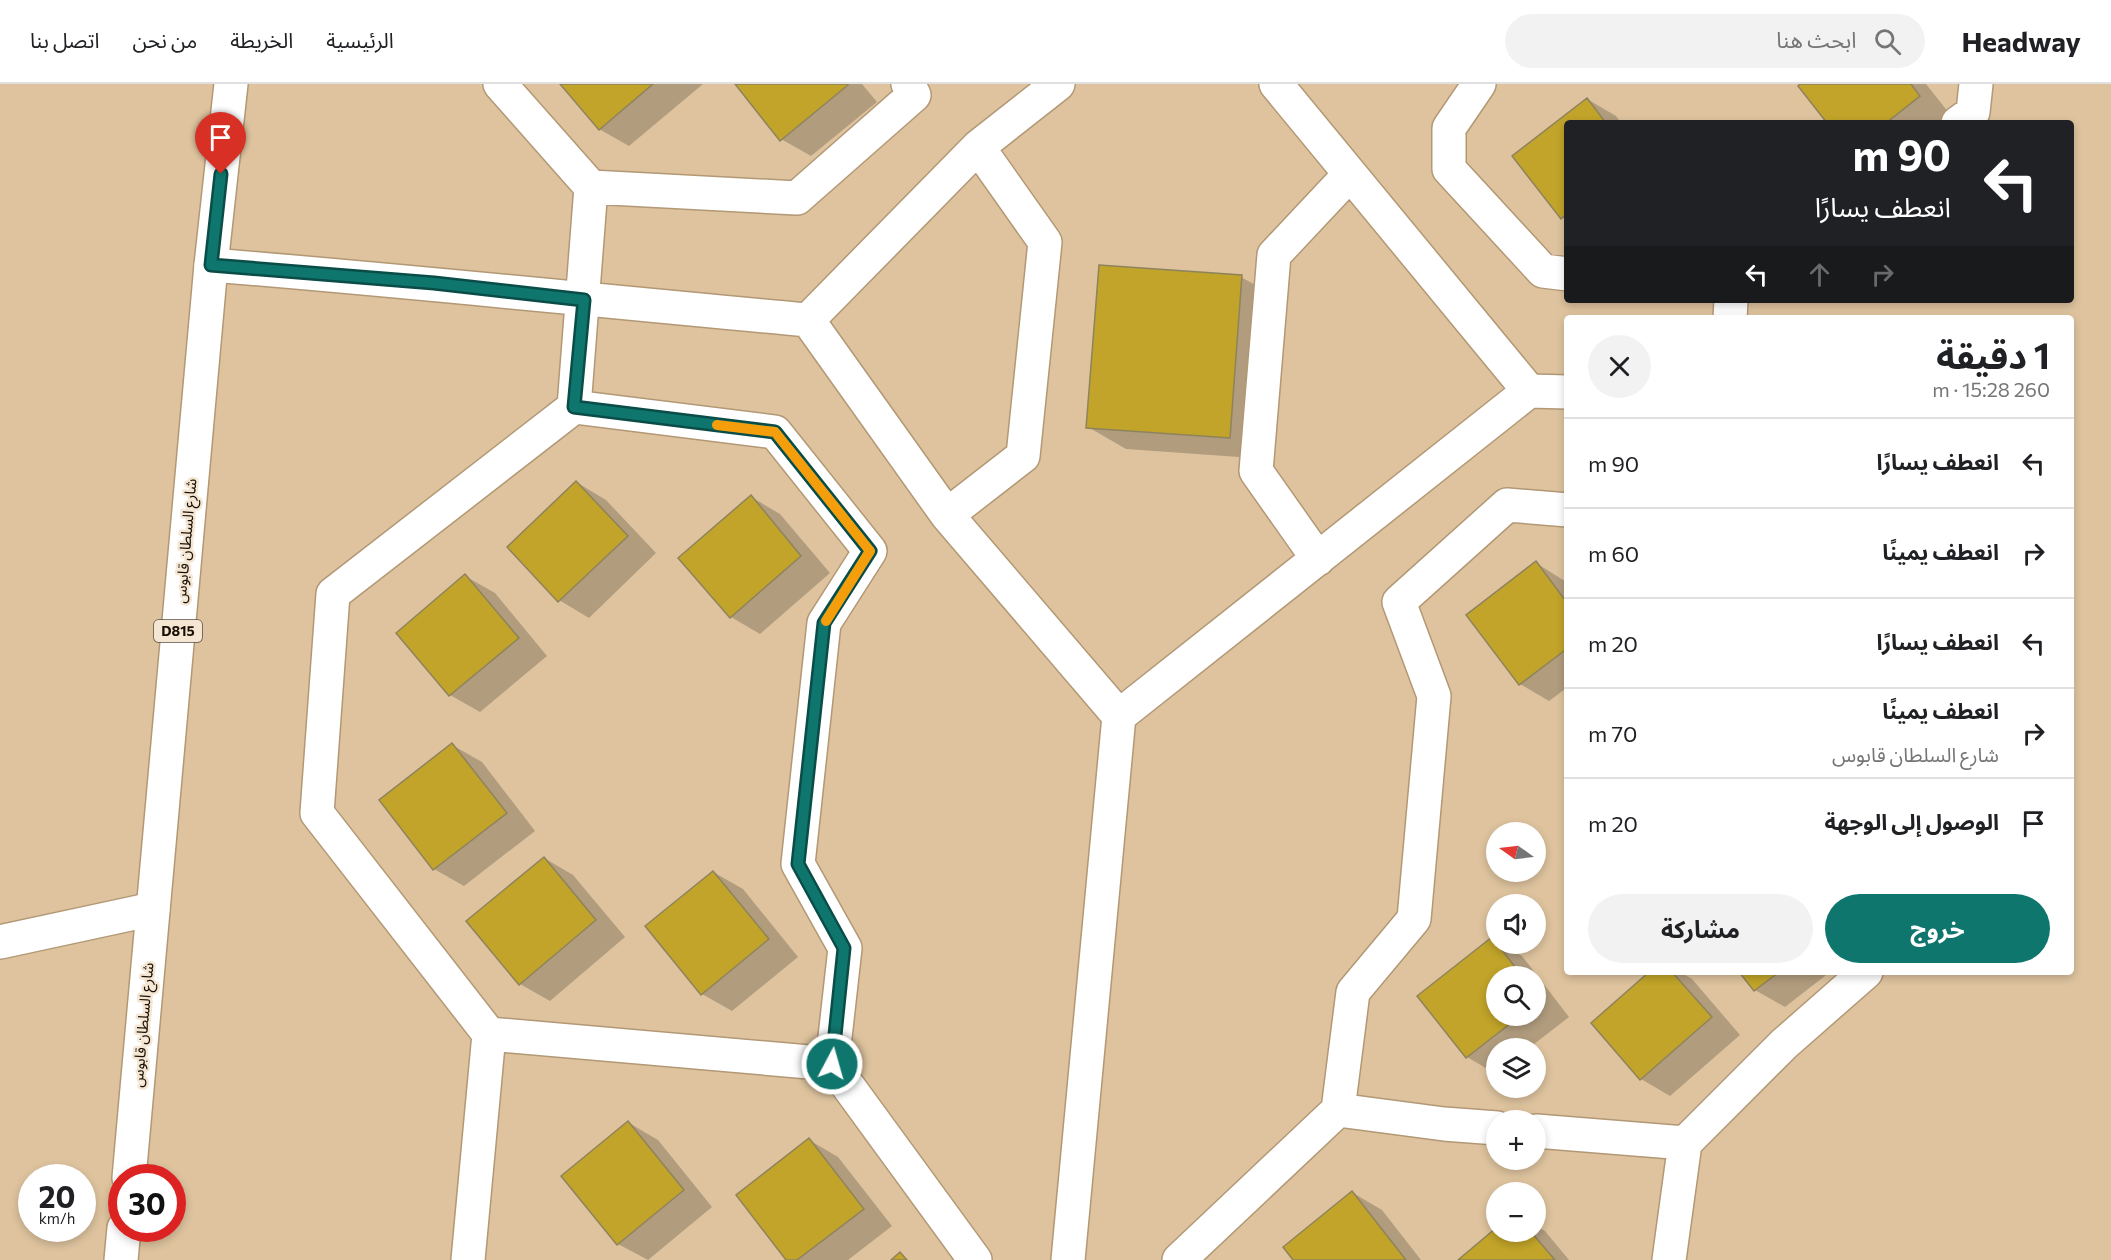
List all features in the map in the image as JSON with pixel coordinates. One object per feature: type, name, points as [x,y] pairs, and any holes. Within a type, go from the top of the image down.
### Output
[{"type":"street","name":"شارع السلطان قابوس","points":[[130,1164],[211,265],[231,84]]},
{"type":"street","points":[[500,84],[591,187],[574,407]]},
{"type":"street","points":[[591,187],[797,198],[914,95],[908,84]]},
{"type":"street","points":[[808,320],[978,147],[1058,84]]},
{"type":"street","points":[[1276,84],[1529,391]]},
{"type":"street","points":[[1479,84],[1449,128],[1449,169],[1543,271],[1564,274]]},
{"type":"street","points":[[1962,120],[1973,112],[1976,84]]},
{"type":"street","points":[[946,515],[1023,456],[1045,242],[978,147]]},
{"type":"street","points":[[1318,559],[1256,471],[1274,255],[1350,174]]},
{"type":"street","points":[[211,265],[434,283],[584,300],[808,320],[946,515],[1119,716],[1068,1260]]},
{"type":"street","points":[[1119,716],[1529,391],[1564,392]]},
{"type":"street","points":[[468,1260],[489,1034],[317,813],[333,594],[574,407],[775,432],[870,551],[824,623],[798,864],[844,948],[832,1064],[975,1260]]},
{"type":"street","points":[[1179,1260],[1338,1110],[1353,992],[1414,919],[1434,696],[1399,602],[1506,506],[1564,510]]},
{"type":"street","points":[[0,942],[153,909]]},
{"type":"street","points":[[1669,1260],[1685,1143],[1784,1044],[1863,975]]},
{"type":"street","points":[[489,1034],[832,1064]]},
{"type":"street","points":[[1338,1110],[1486,1127]]},
{"type":"street","points":[[1546,1132],[1685,1143]]},
{"type":"street","points":[[122,1260],[123,1242]]},
{"type":"building","points":[[560,84],[653,84],[599,130]]},
{"type":"building","points":[[735,84],[848,84],[848,85],[780,141]]},
{"type":"building","points":[[1800,84],[1911,84],[1920,96],[1890,120],[1825,120],[1798,86]]},
{"type":"building","points":[[1587,98],[1604,120],[1564,120],[1564,216],[1561,219],[1512,156]]},
{"type":"building","points":[[1099,265],[1242,275],[1230,438],[1086,428]]},
{"type":"building","points":[[576,481],[628,536],[558,602],[507,547]]},
{"type":"building","points":[[751,495],[801,556],[730,618],[678,558]]},
{"type":"building","points":[[1536,561],[1564,599],[1564,651],[1519,685],[1466,615]]},
{"type":"building","points":[[465,574],[519,638],[449,696],[396,633]]},
{"type":"building","points":[[452,743],[507,813],[433,870],[379,800]]},
{"type":"building","points":[[544,857],[596,920],[519,985],[466,921]]},
{"type":"building","points":[[713,871],[769,939],[701,995],[645,926]]},
{"type":"building","points":[[1486,942],[1486,954],[1505,954],[1514,966],[1486,966],[1486,1026],[1507,1026],[1492,1038],[1486,1038],[1486,1042],[1466,1058],[1417,996]]},
{"type":"building","points":[[1646,975],[1675,975],[1712,1017],[1640,1080],[1591,1023]]},
{"type":"building","points":[[1741,975],[1775,975],[1754,991]]},
{"type":"building","points":[[628,1121],[684,1190],[617,1245],[561,1176]]},
{"type":"building","points":[[809,1138],[864,1209],[797,1260],[786,1260],[736,1195]]},
{"type":"building","points":[[1352,1191],[1406,1260],[1293,1260],[1283,1247]]},
{"type":"building","points":[[1486,1236],[1486,1242],[1540,1242],[1555,1260],[1458,1260]]},
{"type":"building","points":[[900,1252],[907,1260],[891,1260]]},
{"type":"slow traffic","points":[[717,425],[775,432],[870,551],[826,621]]},
{"type":"route","points":[[221,174],[211,265],[434,283],[584,300],[574,407],[775,432],[870,551],[824,623],[798,864],[844,948],[832,1064]]}]
